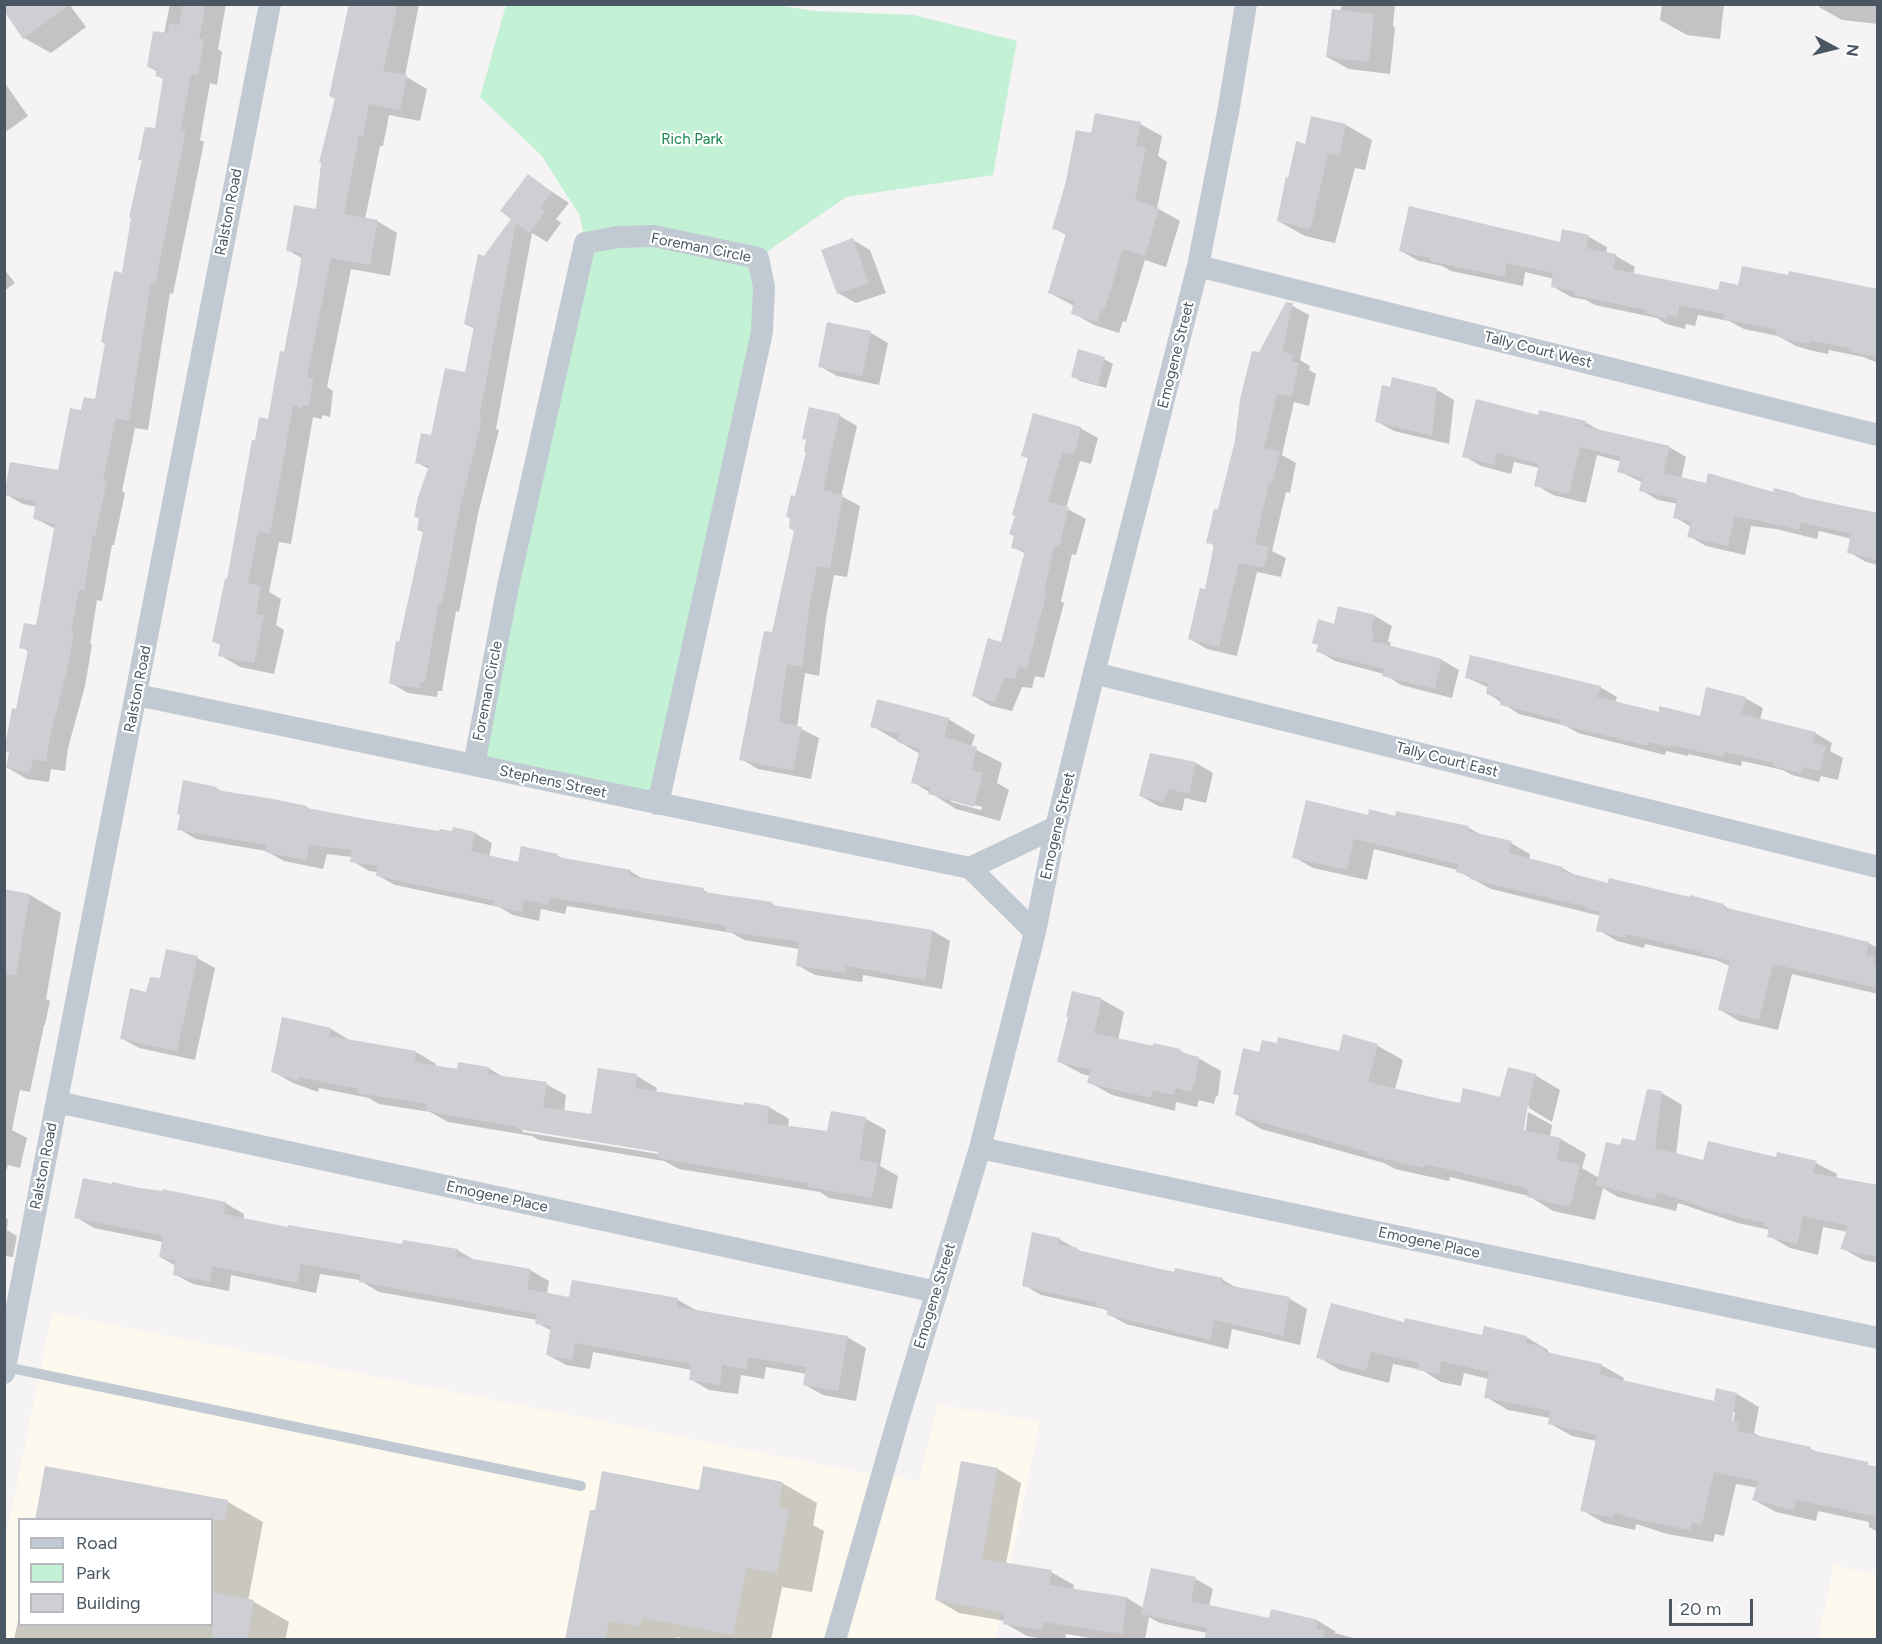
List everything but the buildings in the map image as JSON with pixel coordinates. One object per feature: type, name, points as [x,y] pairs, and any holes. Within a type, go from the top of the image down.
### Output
[{"type":"street","name":"Ralston Road","points":[[5,1370],[270,4]]},
{"type":"street","name":"Emogene Street","points":[[835,1640],[980,1148],[1035,932],[1056,827],[1198,266],[1229,107],[1246,4]]},
{"type":"street","name":"Foreman Circle","points":[[474,765],[508,586],[585,243],[618,237],[654,236],[758,258],[764,287],[762,332],[658,804]]},
{"type":"street","name":"Tally Court West","points":[[1198,266],[1878,435]]},
{"type":"street","name":"Tally Court East","points":[[1094,673],[1878,867]]},
{"type":"street","name":"Stephens Street","points":[[137,695],[970,868]]},
{"type":"street","points":[[1035,932],[970,868],[1056,827]]},
{"type":"street","name":"Emogene Place","points":[[57,1102],[937,1292]]},
{"type":"street","name":"Emogene Place","points":[[980,1148],[1878,1338]]},
{"type":"lane","points":[[5,1370],[581,1486]]},
{"type":"shaded area","points":[[52,1313],[854,1471],[919,1481],[938,1405],[1040,1421],[995,1639],[5,1639],[4,1548]]},
{"type":"shaded area","points":[[1834,1565],[1877,1575],[1877,1639],[1818,1639]]},
{"type":"green space","name":"Rich Park","points":[[768,4],[816,11],[914,15],[1017,41],[993,175],[846,197],[758,258],[764,287],[658,804],[474,765],[585,243],[580,216],[542,156],[480,97],[506,5]]}]
